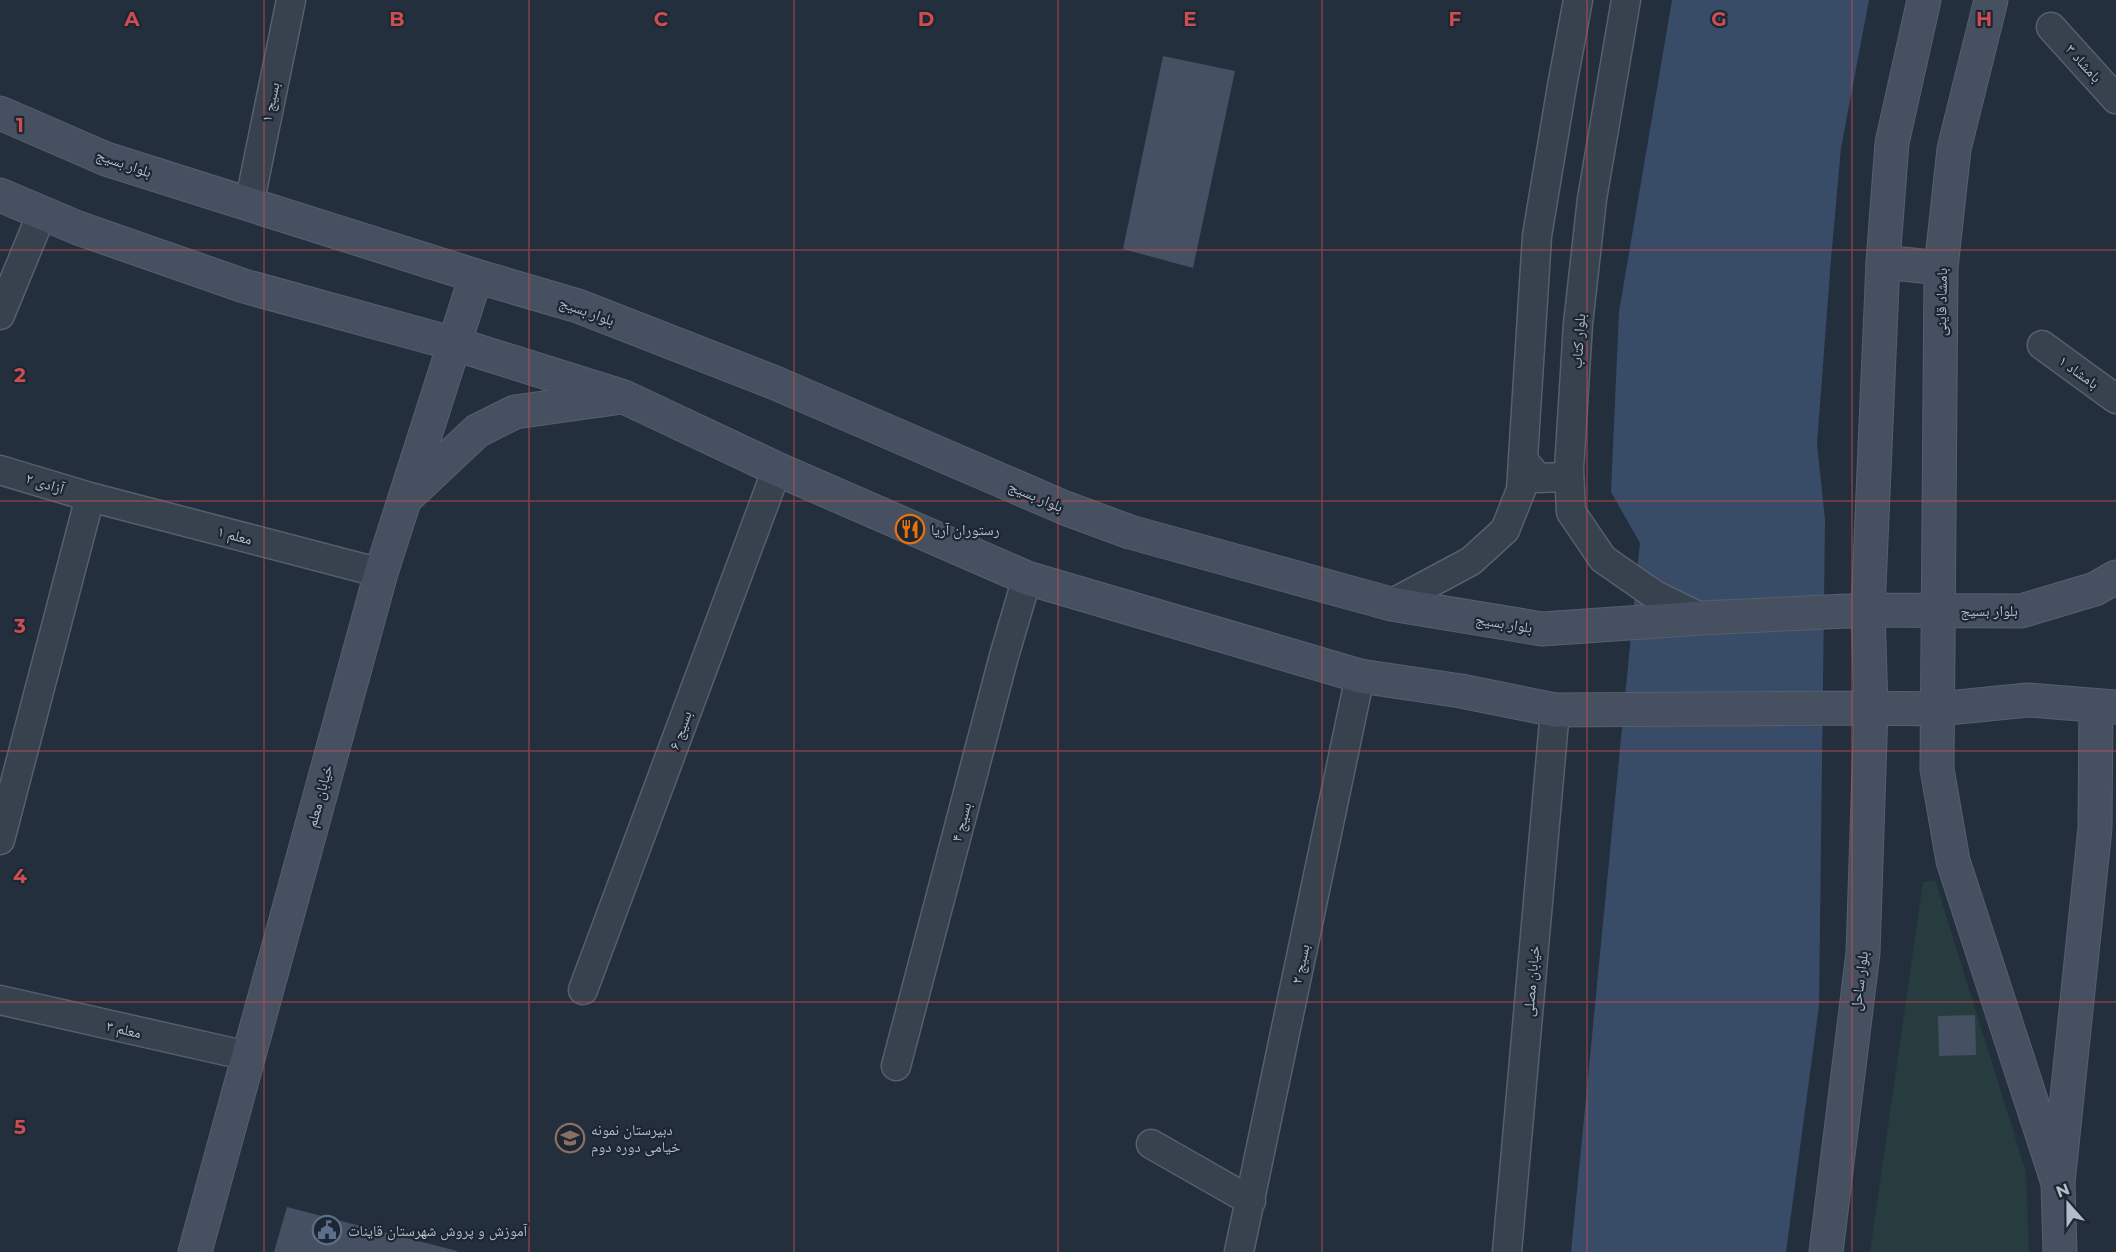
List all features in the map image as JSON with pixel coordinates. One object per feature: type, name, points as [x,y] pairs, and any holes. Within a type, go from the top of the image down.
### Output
[{"type":"main road","points":[[1868,610],[1883,262],[1892,143],[1924,0]]},
{"type":"main road","name":"بامشاد قاینی","points":[[1938,710],[1941,268],[1954,149],[1991,0]]},
{"type":"main road","name":"بلوار بسیج","points":[[0,113],[106,159],[578,306],[773,382],[1065,508],[1130,532],[1391,604],[1542,629],[1868,610],[2021,611],[2095,589],[2116,577]]},
{"type":"main road","points":[[0,195],[78,228],[244,286],[455,344],[624,397],[777,469],[1027,578],[1360,676],[1461,691],[1555,710],[1871,708],[1938,710],[2028,700],[2106,707],[2058,1183],[2060,1252]]},
{"type":"main road","points":[[1883,262],[1941,268]]},
{"type":"main road","name":"خیابان معلم","points":[[195,1252],[381,573],[476,276]]},
{"type":"main road","points":[[404,500],[477,431],[515,412],[624,397]]},
{"type":"main road","name":"بلوار ساحل","points":[[1826,1252],[1863,953],[1871,708],[1868,610]]},
{"type":"main road","points":[[1938,710],[1937,770],[1953,861],[2058,1183]]},
{"type":"street","name":"بسیج ۱","points":[[249,205],[291,0]]},
{"type":"street","points":[[1391,604],[1471,561],[1505,530],[1521,490],[1537,236],[1578,0]]},
{"type":"street","name":"بلوار کتاب","points":[[1626,0],[1592,199],[1578,324],[1569,469],[1570,512],[1603,559],[1655,595],[1702,618]]},
{"type":"street","name":"بامشاد ۳","points":[[2051,27],[2116,99]]},
{"type":"street","points":[[0,315],[42,213]]},
{"type":"street","name":"بامشاد ۱","points":[[2042,345],[2116,399]]},
{"type":"street","points":[[1524,461],[1538,478],[1563,477],[1569,469]]},
{"type":"street","name":"بسیج ۶","points":[[583,990],[777,469]]},
{"type":"street","name":"آزادی ۲","points":[[0,470],[90,497]]},
{"type":"street","points":[[0,840],[4,812],[90,497]]},
{"type":"street","name":"معلم ۱","points":[[90,497],[381,573]]},
{"type":"street","name":"بسیج ۴","points":[[897,1066],[1004,656],[1027,578]]},
{"type":"street","name":"بسیج ۲","points":[[1239,1252],[1360,676]]},
{"type":"street","name":"خیابان مصلی","points":[[1507,1252],[1555,710]]},
{"type":"street","name":"معلم ۳","points":[[0,1000],[248,1056]]},
{"type":"street","points":[[1151,1144],[1251,1201]]},
{"type":"green space","points":[[1935,880],[2026,1172],[2029,1252],[1870,1252],[1923,882]]},
{"type":"water","points":[[1672,0],[1869,0],[1841,148],[1817,444],[1825,520],[1819,1006],[1786,1252],[1571,1252],[1640,543],[1611,492],[1619,312]]},
{"type":"building","points":[[1163,56],[1235,71],[1193,268],[1123,249]]},
{"type":"building","points":[[1975,1015],[1976,1055],[1939,1056],[1938,1016]]},
{"type":"building","name":"آموزش و پروش شهرستان قاینات","points":[[287,1207],[457,1251],[457,1252],[274,1252]]},
{"type":"place","name":"رستوران آریا","points":[[910,529]]},
{"type":"place","name":"دبیرستان نمونه خیامی دوره دوم","points":[[570,1138]]},
{"type":"place","name":"آموزش و پروش شهرستان قاینات","points":[[327,1230]]}]
